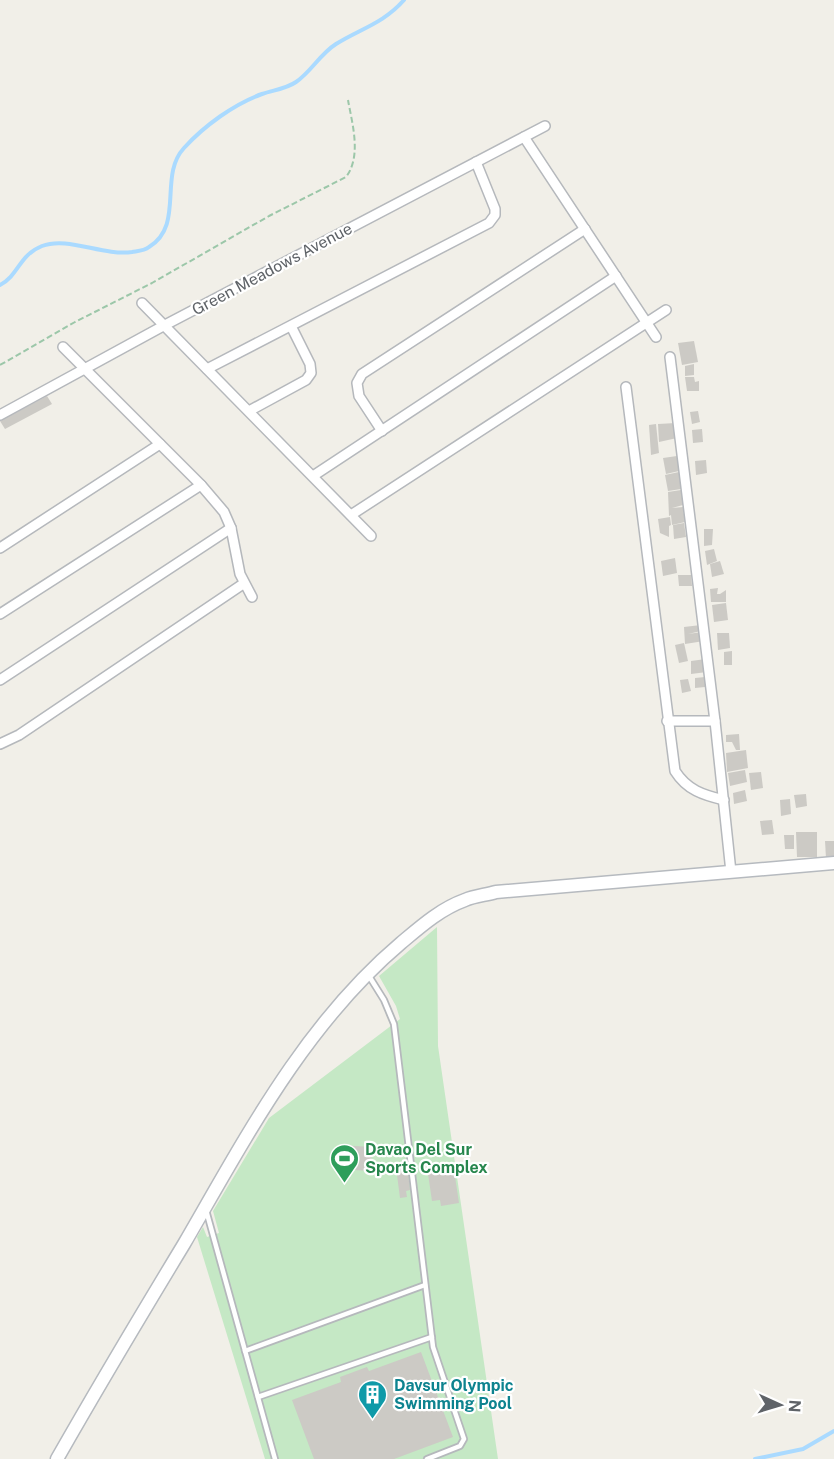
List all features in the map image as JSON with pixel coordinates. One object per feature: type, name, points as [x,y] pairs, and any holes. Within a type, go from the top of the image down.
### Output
[{"type":"street","name":"Green Meadows Avenue","points":[[0,414],[545,126]]},
{"type":"street","points":[[524,137],[657,337]]},
{"type":"street","points":[[207,369],[493,219],[494,203],[476,162]]},
{"type":"street","points":[[382,430],[359,396],[357,383],[362,374],[585,229]]},
{"type":"street","points":[[313,476],[616,276]]},
{"type":"street","points":[[142,303],[371,536]]},
{"type":"street","points":[[351,515],[666,310]]},
{"type":"street","points":[[249,411],[306,380],[311,374],[310,364],[291,326]]},
{"type":"street","points":[[63,347],[201,484],[224,512],[231,528],[243,584],[252,597]]},
{"type":"street","points":[[670,357],[715,721],[731,872]]},
{"type":"street","points":[[626,387],[675,771],[682,782],[701,795],[724,800]]},
{"type":"street","points":[[0,548],[160,444]]},
{"type":"street","points":[[0,614],[201,484]]},
{"type":"street","points":[[0,680],[231,528]]},
{"type":"street","points":[[0,744],[19,735],[243,584]]},
{"type":"street","points":[[667,721],[715,721]]},
{"type":"street","points":[[57,1459],[205,1207],[302,1050],[367,974],[428,921],[465,900],[496,892],[834,863]]},
{"type":"lane","points":[[367,974],[384,1000],[394,1024],[432,1337],[437,1361],[464,1439],[460,1446],[427,1459]]},
{"type":"lane","points":[[205,1207],[275,1459]]},
{"type":"lane","points":[[245,1351],[425,1284]]},
{"type":"lane","points":[[258,1397],[432,1337]]},
{"type":"path","points":[[0,365],[75,322],[152,283],[269,216],[346,177],[351,170],[354,156],[354,137],[348,100]]},
{"type":"green space","name":"Davao Del Sur Sports Complex","points":[[437,927],[438,1046],[498,1459],[265,1459],[197,1237],[203,1227],[207,1237],[219,1233],[213,1211],[269,1118],[400,1019],[396,1006],[379,976]]},
{"type":"building","points":[[694,341],[698,362],[682,365],[678,343]]},
{"type":"building","points":[[694,364],[694,375],[685,376],[685,366]]},
{"type":"building","points":[[685,377],[694,377],[695,382],[699,381],[699,391],[687,391]]},
{"type":"building","points":[[47,396],[52,404],[5,429],[0,421]]},
{"type":"building","points":[[698,411],[700,422],[692,424],[690,412]]},
{"type":"building","points":[[676,423],[677,438],[659,442],[658,424]]},
{"type":"building","points":[[656,424],[659,453],[651,455],[649,425]]},
{"type":"building","points":[[702,429],[703,442],[693,443],[692,430]]},
{"type":"building","points":[[677,456],[679,471],[666,474],[663,458]]},
{"type":"building","points":[[706,460],[707,473],[696,475],[695,461]]},
{"type":"building","points":[[679,472],[681,489],[668,491],[665,475]]},
{"type":"building","points":[[681,490],[683,505],[672,508],[683,507],[685,522],[672,525],[671,515],[669,516],[668,492]]},
{"type":"building","points":[[670,517],[669,537],[660,533],[658,519]]},
{"type":"building","points":[[684,523],[686,537],[674,539],[673,525]]},
{"type":"building","points":[[704,529],[713,529],[712,545],[704,546]]},
{"type":"building","points":[[714,549],[717,561],[707,565],[705,551]]},
{"type":"building","points":[[675,558],[677,573],[663,576],[661,561]]},
{"type":"building","points":[[720,561],[724,574],[712,577],[710,564]]},
{"type":"building","points":[[678,575],[691,575],[692,586],[679,586]]},
{"type":"building","points":[[718,588],[717,594],[726,590],[726,602],[711,602],[710,589]]},
{"type":"building","points":[[726,603],[728,620],[714,622],[712,605]]},
{"type":"building","points":[[701,625],[701,631],[688,634],[702,632],[704,641],[685,644],[684,627]]},
{"type":"building","points":[[717,633],[729,633],[730,648],[718,650]]},
{"type":"building","points":[[684,643],[688,661],[679,663],[675,645]]},
{"type":"building","points":[[732,651],[732,665],[724,665],[724,652]]},
{"type":"building","points":[[706,659],[707,672],[691,674],[691,661]]},
{"type":"building","points":[[705,677],[705,687],[695,688],[695,678]]},
{"type":"building","points":[[688,679],[691,691],[682,693],[680,680]]},
{"type":"building","points":[[739,734],[740,750],[736,750],[732,742],[726,742],[726,735]]},
{"type":"building","points":[[746,750],[748,768],[727,772],[726,753]]},
{"type":"building","points":[[745,770],[747,782],[730,786],[728,773]]},
{"type":"building","points":[[761,772],[763,788],[751,790],[749,773]]},
{"type":"building","points":[[745,790],[747,801],[734,804],[733,793]]},
{"type":"building","points":[[806,794],[807,806],[796,808],[794,795]]},
{"type":"building","points":[[790,799],[791,814],[781,816],[780,800]]},
{"type":"building","points":[[772,820],[774,834],[762,835],[760,821]]},
{"type":"building","points":[[796,832],[817,832],[817,857],[797,857]]},
{"type":"building","points":[[784,835],[794,835],[794,849],[785,849]]},
{"type":"building","points":[[825,841],[834,841],[834,857],[826,858]]},
{"type":"building","points":[[338,1145],[372,1147],[371,1171],[337,1169]]},
{"type":"building","points":[[453,1163],[459,1203],[441,1206],[440,1200],[432,1201],[427,1167]]},
{"type":"building","points":[[407,1165],[410,1190],[406,1191],[407,1197],[400,1198],[396,1167]]},
{"type":"building","name":"Davsur Olympic Swimming Pool","points":[[421,1352],[453,1437],[394,1459],[314,1459],[292,1400],[341,1382],[340,1377],[367,1367],[369,1371]]},
{"type":"waterway","points":[[0,285],[11,276],[28,254],[42,246],[63,243],[121,252],[141,251],[149,247],[160,238],[166,226],[173,172],[177,159],[192,140],[220,116],[241,104],[296,82],[330,48],[380,20],[404,0]]},
{"type":"waterway","points":[[755,1459],[803,1449],[834,1431]]},
{"type":"place","name":"Davao Del Sur Sports Complex","points":[[344,1184]]},
{"type":"place","name":"Davsur Olympic Swimming Pool","points":[[373,1420]]}]
